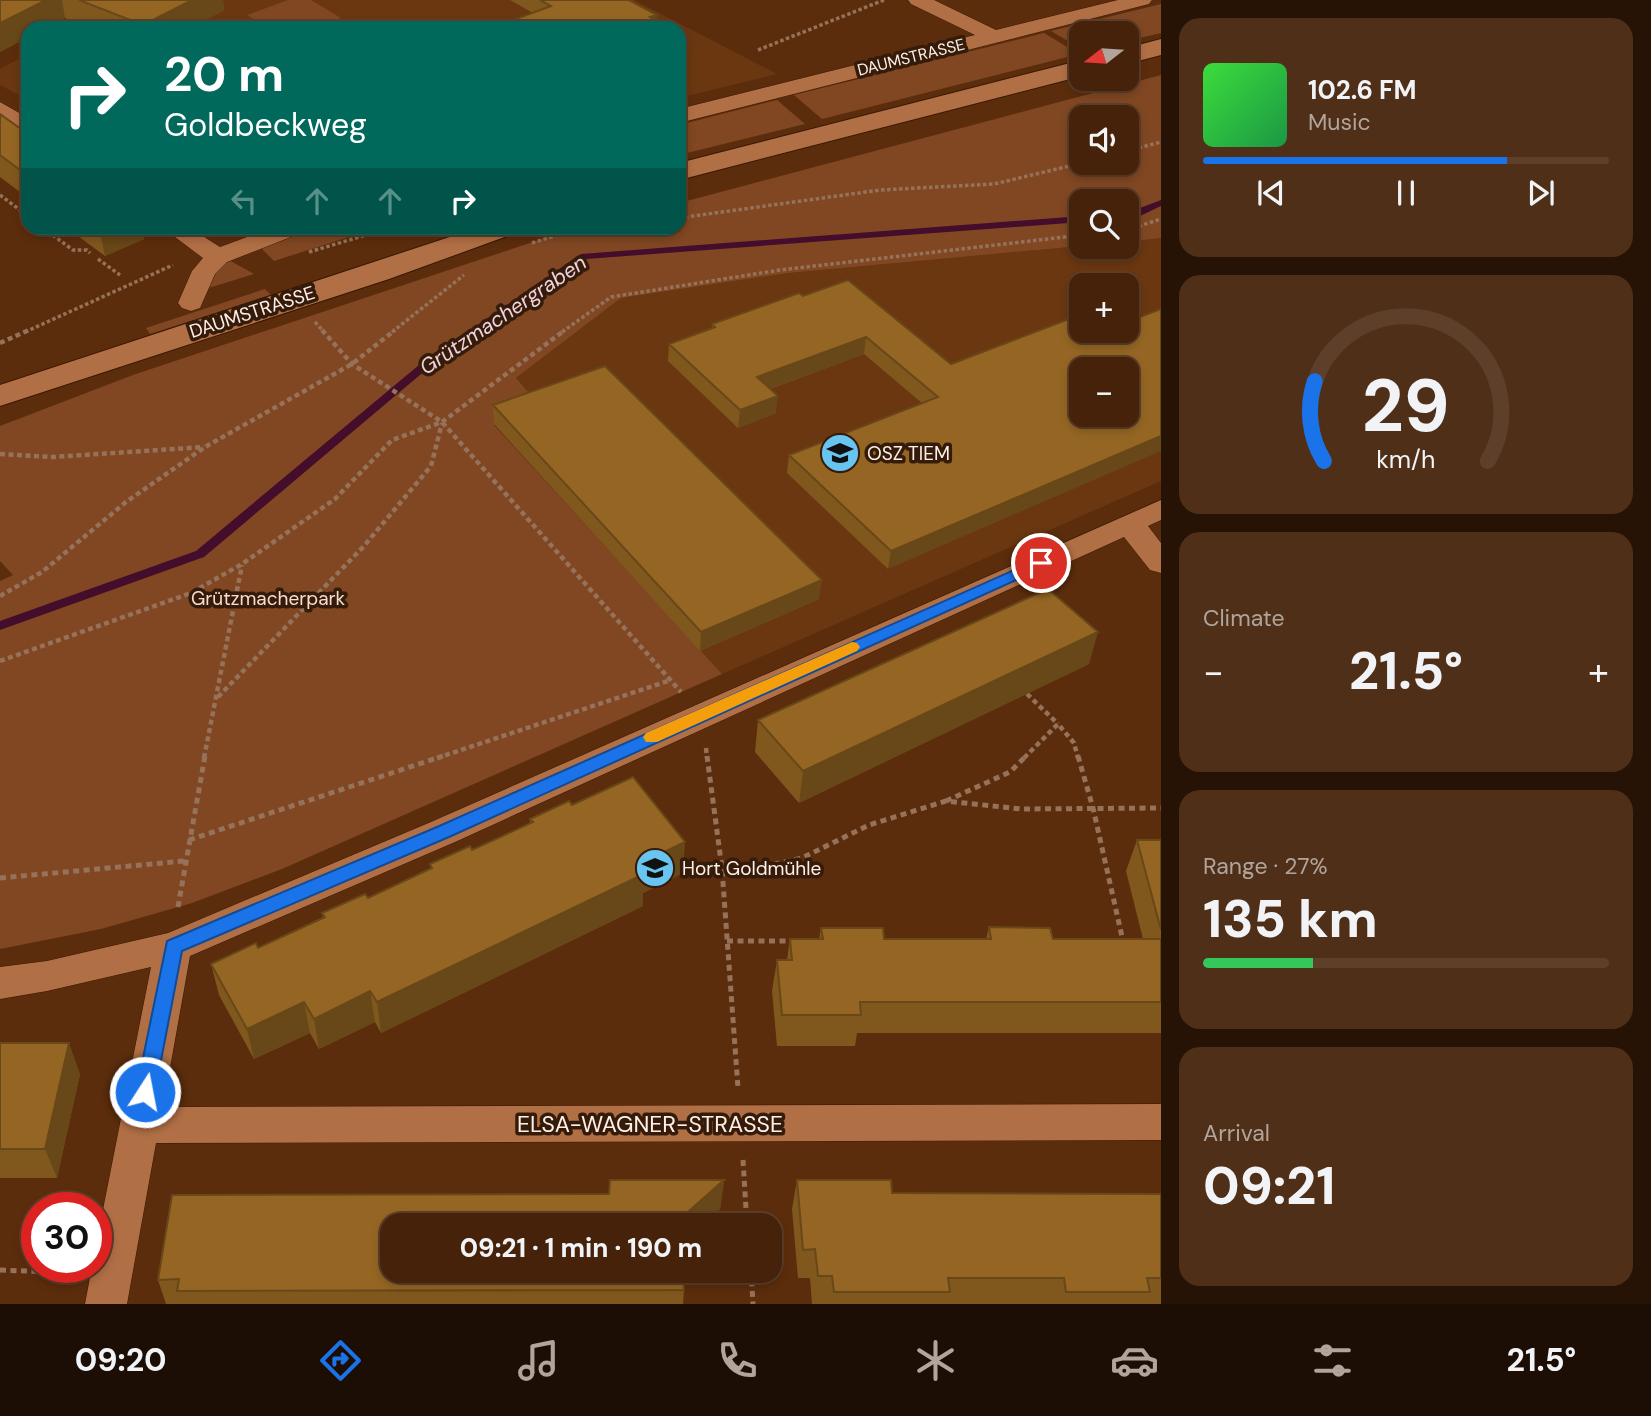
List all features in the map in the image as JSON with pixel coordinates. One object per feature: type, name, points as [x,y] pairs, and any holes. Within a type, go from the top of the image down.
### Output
[{"type":"main road","points":[[1139,53],[1161,47]]},
{"type":"main road","points":[[686,170],[1069,71]]},
{"type":"main road","name":"DAUMSTRASSE","points":[[0,375],[51,352],[191,303],[413,235]]},
{"type":"main road","name":"DAUMSTRASSE","points":[[0,396],[120,354],[389,268],[513,237]]},
{"type":"street","points":[[918,0],[992,37]]},
{"type":"street","name":"DAUMSTRASSE","points":[[686,114],[1143,0]]},
{"type":"street","points":[[0,109],[21,123]]},
{"type":"street","points":[[185,235],[218,257],[274,235]]},
{"type":"street","name":"DAUMSTRASSE","points":[[191,303],[204,271],[218,257]]},
{"type":"street","points":[[0,983],[47,976],[173,947],[443,832],[1161,509]]},
{"type":"street","points":[[1129,523],[1161,563]]},
{"type":"street","points":[[108,1289],[173,947]]},
{"type":"street","name":"ELSA-WAGNER-STRASSE","points":[[139,1125],[1161,1122]]},
{"type":"path","points":[[758,50],[884,0]]},
{"type":"path","points":[[1139,148],[1161,142]]},
{"type":"path","points":[[686,217],[880,191],[994,184],[1069,166]]},
{"type":"path","points":[[0,195],[21,211]]},
{"type":"path","points":[[1139,226],[1161,219]]},
{"type":"path","points":[[53,235],[73,250],[88,250],[90,253]]},
{"type":"path","points":[[301,255],[366,235]]},
{"type":"path","points":[[0,661],[191,593],[242,564],[335,499],[392,440],[442,422],[510,369],[611,297],[780,270],[1069,237]]},
{"type":"path","points":[[0,343],[192,257],[218,257]]},
{"type":"path","points":[[98,259],[120,275]]},
{"type":"path","points":[[0,596],[43,572],[126,502],[205,447],[352,364],[472,269]]},
{"type":"path","points":[[312,319],[352,364],[442,422],[701,714],[722,869],[746,1213]]},
{"type":"path","points":[[216,699],[364,546],[431,466],[442,422]]},
{"type":"path","points":[[0,454],[53,457],[205,447]]},
{"type":"path","points":[[173,947],[184,861],[242,564]]},
{"type":"path","points":[[189,840],[671,680]]},
{"type":"path","points":[[1027,694],[1074,743],[1093,808],[1123,941],[1110,941]]},
{"type":"path","points":[[722,869],[752,869],[802,858],[869,825],[946,801],[1010,772],[1058,724]]},
{"type":"path","points":[[946,801],[1021,809],[1161,808]]},
{"type":"path","points":[[0,878],[184,861]]},
{"type":"path","points":[[727,941],[795,941]]},
{"type":"path","points":[[0,1270],[108,1289]]},
{"type":"path","points":[[752,1283],[753,1304]]},
{"type":"shaded area","points":[[130,0],[634,0],[675,21],[90,21]]},
{"type":"shaded area","points":[[686,27],[777,74],[686,96]]},
{"type":"shaded area","points":[[21,58],[21,96],[0,85],[0,69]]},
{"type":"shaded area","name":"OSZ TIEM","points":[[1161,238],[1161,481],[722,674],[494,424],[541,407],[515,379],[621,298],[788,273],[1069,247],[1069,259],[1139,259],[1139,241]]},
{"type":"green space","points":[[288,0],[311,0],[341,18],[333,21],[257,21],[247,15]]},
{"type":"green space","points":[[1161,4],[1161,33],[1139,38],[1139,21],[1092,21]]},
{"type":"green space","points":[[1069,27],[1069,42],[1051,31]]},
{"type":"green space","points":[[1044,33],[1069,48],[1069,57],[822,119],[794,95]]},
{"type":"green space","name":"Grützmacherpark","points":[[1161,75],[1161,238],[1139,241],[1139,189],[1069,189],[1069,247],[788,273],[621,298],[516,378],[541,407],[494,425],[722,674],[282,869],[192,903],[101,929],[0,949],[0,581],[13,575],[0,561],[0,426],[133,375],[545,238],[557,235],[686,235],[686,201],[1101,91],[1139,91],[1139,81]]},
{"type":"green space","points":[[777,100],[805,124],[686,153],[686,123]]},
{"type":"green space","points":[[288,235],[355,235],[274,261],[259,246]]},
{"type":"green space","points":[[227,259],[254,274],[202,290]]},
{"type":"green space","points":[[265,289],[271,295],[150,334],[146,328]]},
{"type":"building","points":[[0,0],[46,0],[0,23]]},
{"type":"building","points":[[79,0],[192,0],[151,21],[133,21]]},
{"type":"building","points":[[540,0],[629,0],[657,15],[650,17],[657,21],[511,21],[551,6]]},
{"type":"building","points":[[0,114],[21,129],[21,171],[0,155]]},
{"type":"building","points":[[848,280],[951,364],[1069,319],[1069,343],[1139,343],[1139,317],[1161,309],[1161,436],[891,551],[789,455],[938,397],[866,337],[757,377],[778,396],[740,410],[669,344],[715,327],[712,324],[799,293],[803,296]]},
{"type":"building","points":[[605,366],[822,580],[701,632],[493,405]]},
{"type":"building","points":[[1048,589],[1098,632],[803,771],[758,720]]},
{"type":"building","points":[[633,777],[685,842],[637,865],[644,874],[377,1002],[370,991],[314,1019],[304,1002],[247,1029],[211,964],[256,943],[258,948],[325,917],[322,913],[365,894],[368,898],[432,868],[430,864],[470,846],[472,850],[533,822],[530,819],[569,801],[572,805]]},
{"type":"building","points":[[1137,840],[1161,840],[1161,930]]},
{"type":"building","points":[[989,927],[1050,928],[1053,939],[1161,939],[1161,1002],[860,1002],[861,1015],[782,1015],[777,960],[792,960],[790,939],[823,939],[821,928],[883,928],[884,939],[991,939]]},
{"type":"building","points":[[0,1043],[69,1043],[45,1149],[0,1149]]},
{"type":"building","points":[[610,1180],[724,1180],[687,1213],[380,1213],[380,1283],[684,1283],[684,1290],[177,1291],[179,1279],[158,1280],[172,1195],[609,1194]]},
{"type":"building","points":[[797,1180],[891,1180],[892,1193],[1161,1194],[1161,1278],[1147,1278],[1150,1292],[1066,1292],[1064,1278],[948,1278],[950,1292],[834,1292],[832,1276],[818,1276],[815,1249],[803,1250]]},
{"type":"waterway","name":"Grützmachergraben","points":[[1139,213],[1161,203]]},
{"type":"waterway","name":"Grützmachergraben","points":[[0,626],[200,554],[423,367],[584,256],[1069,220]]},
{"type":"slow traffic","points":[[652,737],[852,647]]},
{"type":"place","name":"OSZ TIEM","points":[[840,453]]},
{"type":"place","name":"Hort Goldmühle","points":[[655,868]]},
{"type":"route","points":[[145,1092],[173,947],[443,832],[1041,563]]}]
